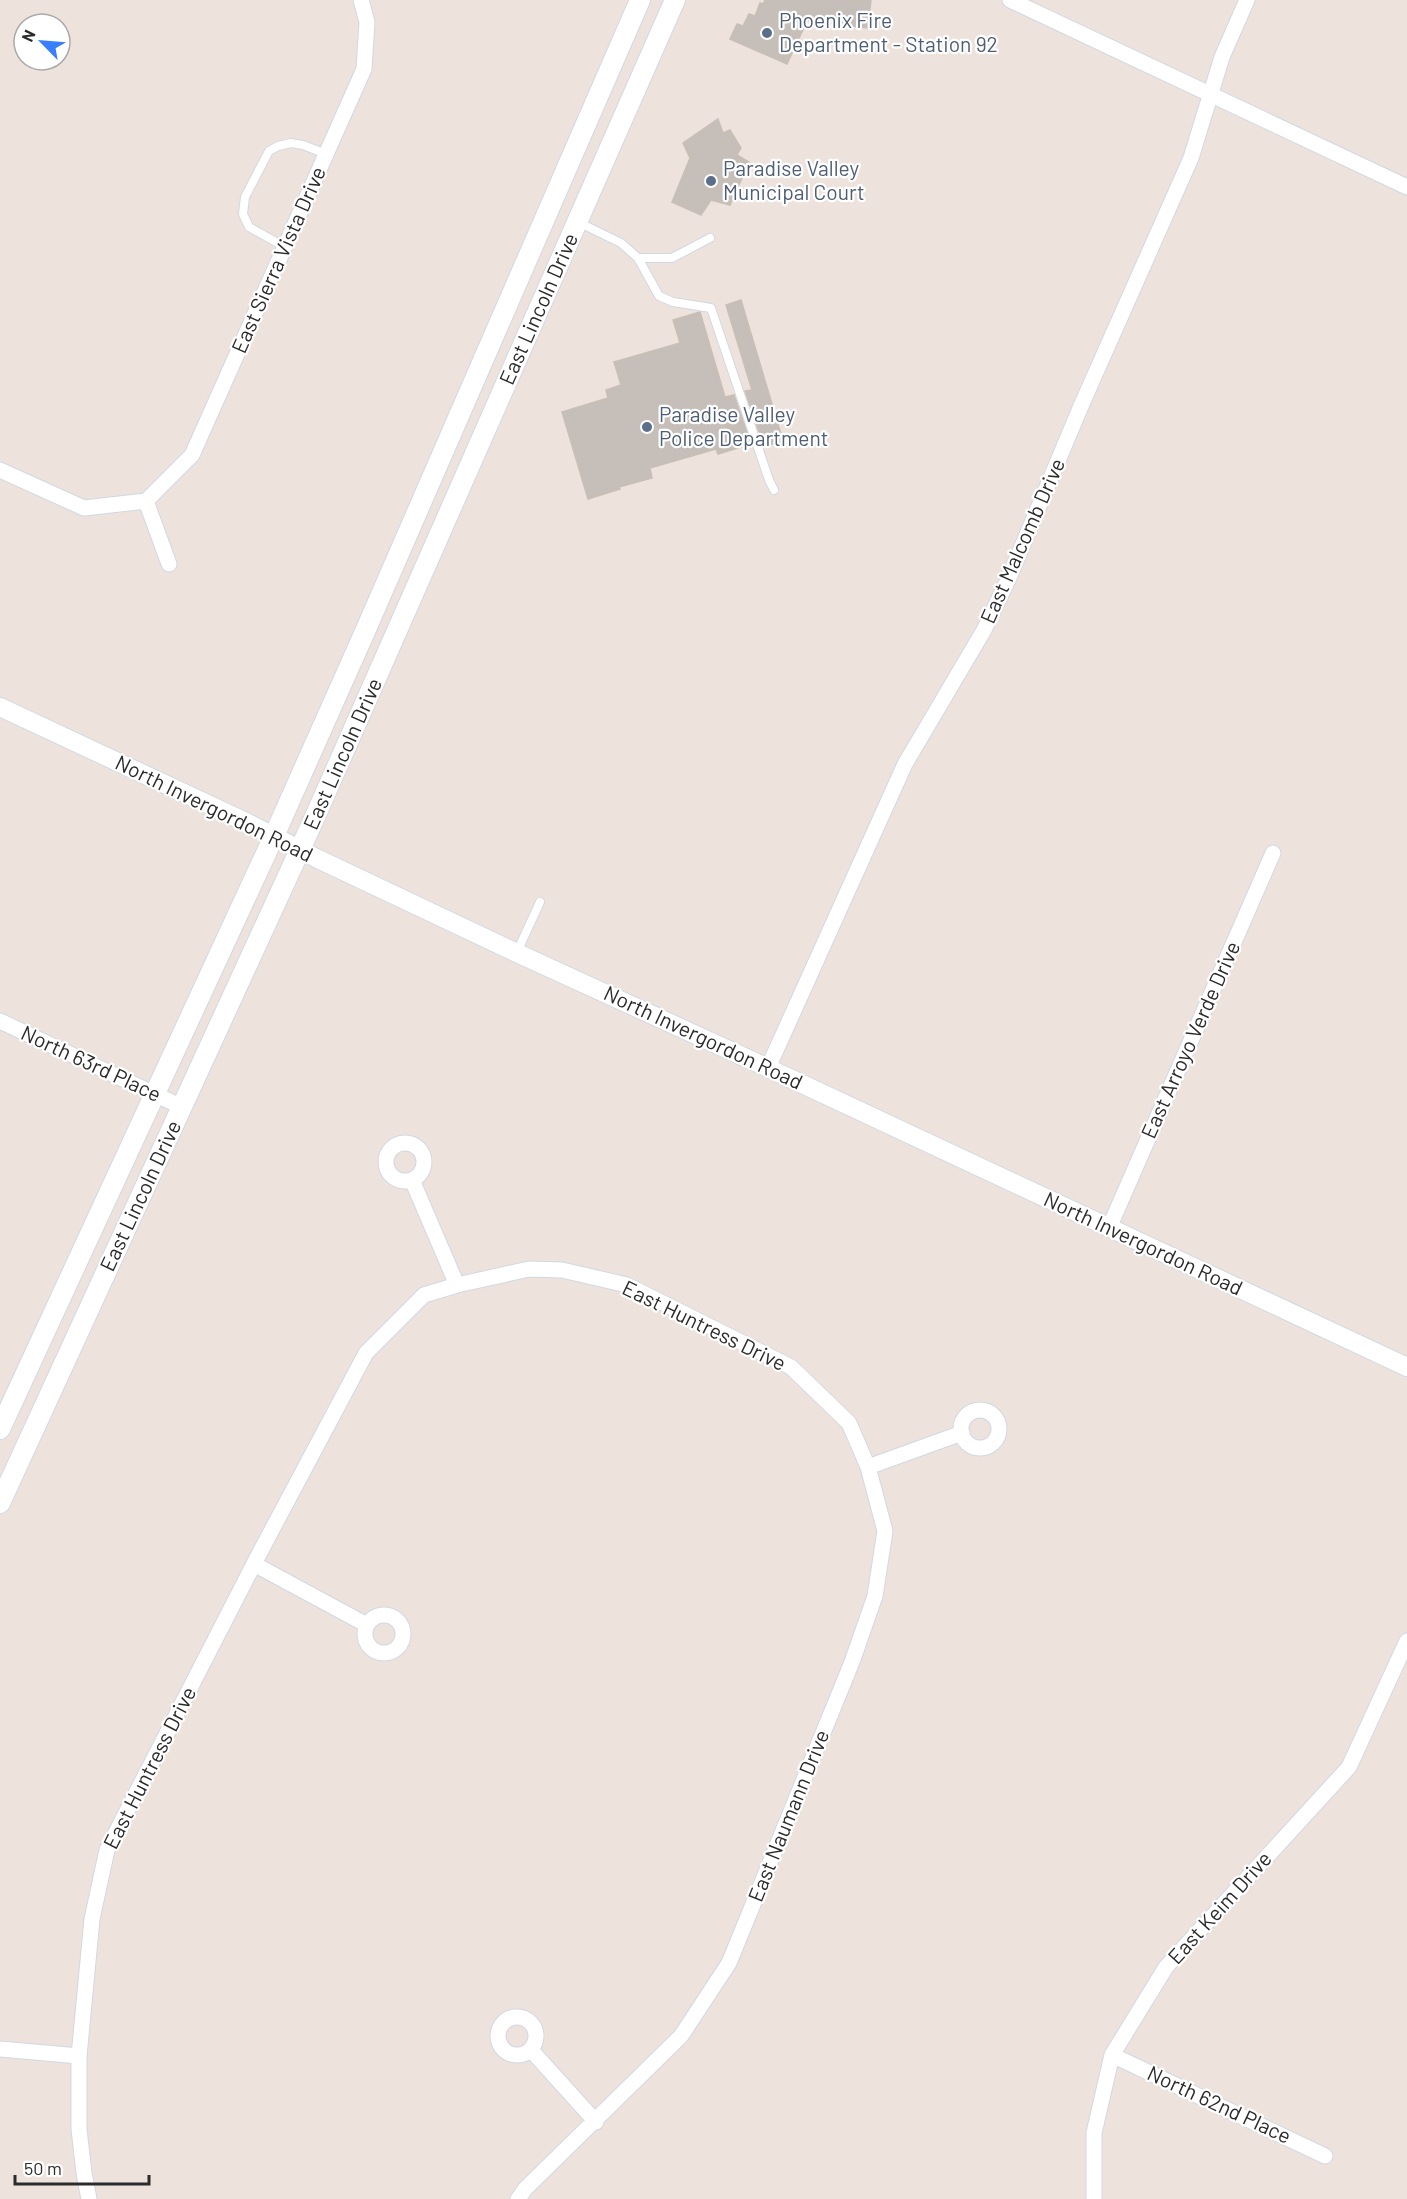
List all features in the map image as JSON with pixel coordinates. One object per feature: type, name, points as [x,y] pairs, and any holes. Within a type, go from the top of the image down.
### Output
[{"type":"main road","name":"East Lincoln Drive","points":[[0,1429],[274,836],[640,0]]},
{"type":"main road","name":"East Lincoln Drive","points":[[0,1503],[300,850],[675,0]]},
{"type":"main road","points":[[619,48],[648,61]]},
{"type":"main road","points":[[548,210],[577,222]]},
{"type":"main road","points":[[400,552],[427,563]]},
{"type":"street","name":"East Sierra Vista Drive","points":[[146,501],[192,455],[364,69],[367,22],[361,0]]},
{"type":"street","points":[[1010,0],[1407,187]]},
{"type":"street","name":"East Malcomb Drive","points":[[768,1068],[905,764],[984,630],[1008,580],[1081,406],[1191,158],[1222,57],[1247,0]]},
{"type":"street","points":[[0,470],[84,508],[146,501],[169,564]]},
{"type":"street","name":"North Invergordon Road","points":[[0,707],[517,953],[1407,1367]]},
{"type":"street","name":"East Arroyo Verde Drive","points":[[1109,1228],[1273,853]]},
{"type":"street","name":"North 63rd Place","points":[[0,1021],[182,1107]]},
{"type":"street","points":[[412,1180],[457,1285]]},
{"type":"street","name":"East Huntress Drive","points":[[90,2199],[84,2173],[79,2129],[79,2056],[92,1919],[107,1850],[254,1564],[366,1353],[424,1295],[529,1269],[562,1270],[627,1286],[791,1367],[849,1423],[868,1467]]},
{"type":"street","points":[[868,1467],[962,1433]]},
{"type":"street","name":"East Naumann Drive","points":[[518,2199],[525,2189],[596,2122],[681,2036],[729,1963],[852,1662],[875,1596],[885,1532],[868,1467]]},
{"type":"street","points":[[254,1564],[367,1625]]},
{"type":"street","name":"East Keim Drive","points":[[1094,2199],[1094,2133],[1112,2055],[1166,1967],[1349,1767],[1407,1641]]},
{"type":"street","points":[[0,2049],[79,2056]]},
{"type":"street","points":[[531,2050],[596,2122]]},
{"type":"street","name":"North 62nd Place","points":[[1112,2055],[1325,2156]]},
{"type":"lane","points":[[285,247],[249,227],[243,214],[245,197],[268,151],[278,146],[297,144],[326,154]]},
{"type":"lane","points":[[577,222],[621,243],[638,258],[659,296],[673,302],[711,308],[774,490]]},
{"type":"lane","points":[[638,258],[672,258],[710,238]]},
{"type":"lane","points":[[517,953],[540,902]]},
{"type":"building","name":"Phoenix Fire Department - Station 92","points":[[765,0],[871,0],[868,28],[807,21],[787,64],[730,39],[737,24],[743,26],[749,14],[755,16],[760,3],[763,4]]},
{"type":"building","name":"Paradise Valley Municipal Court","points":[[718,119],[723,133],[730,130],[741,148],[737,155],[749,162],[730,205],[711,200],[701,215],[672,202],[690,158],[683,143]]},
{"type":"building","points":[[741,300],[783,441],[768,445],[767,439],[762,441],[745,391],[752,390],[726,305]]},
{"type":"building","name":"Paradise Valley Police Department","points":[[700,312],[725,397],[734,395],[751,444],[718,454],[716,449],[650,468],[652,478],[588,499],[562,412],[608,398],[606,390],[621,385],[614,362],[680,343],[673,320]]},
{"type":"place","name":"Phoenix Fire Department - Station 92","points":[[767,33]]},
{"type":"place","name":"Paradise Valley Municipal Court","points":[[711,181]]},
{"type":"place","name":"Paradise Valley Police Department","points":[[647,427]]}]
